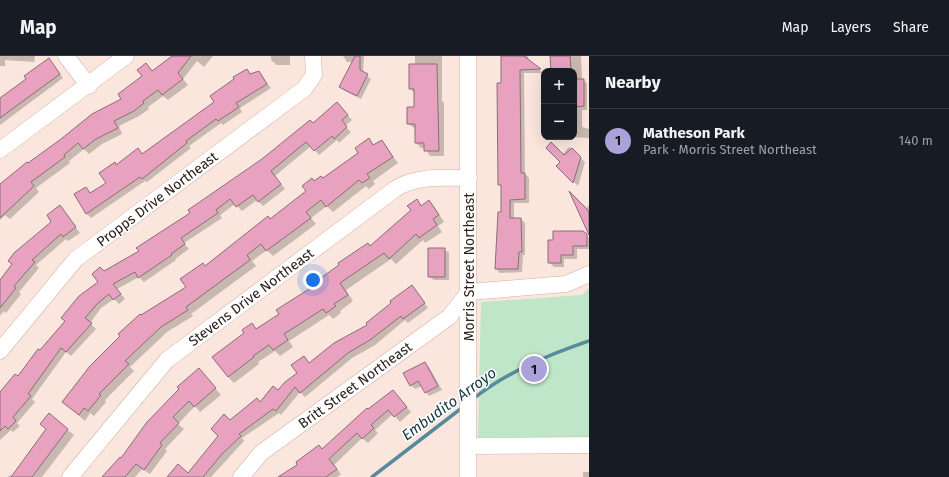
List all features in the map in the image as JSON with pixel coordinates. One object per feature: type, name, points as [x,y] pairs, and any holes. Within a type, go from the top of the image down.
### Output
[{"type":"street","points":[[66,56],[89,86]]},
{"type":"street","points":[[0,150],[89,86],[126,56]]},
{"type":"street","name":"Propps Drive Northeast","points":[[0,351],[76,260],[304,89],[314,75],[314,56]]},
{"type":"street","name":"Morris Street Northeast","points":[[468,56],[468,477]]},
{"type":"street","name":"Stevens Drive Northeast","points":[[70,477],[167,360],[405,183],[418,179],[469,178]]},
{"type":"street","points":[[469,292],[566,284],[589,274]]},
{"type":"street","name":"Britt Street Northeast","points":[[241,477],[261,453],[449,317],[469,292]]},
{"type":"street","points":[[469,446],[589,445]]},
{"type":"green space","points":[[589,288],[589,437],[478,437],[481,302],[582,295]]},
{"type":"building","points":[[172,56],[191,56],[178,73],[183,79],[162,95],[158,90],[143,101],[144,103],[134,111],[114,121],[118,128],[96,139],[83,149],[78,143],[64,155],[65,157],[31,182],[34,186],[0,218],[0,184],[92,114],[121,99],[118,94],[142,76],[137,70],[146,63],[152,71]]},
{"type":"building","points":[[355,56],[360,56],[360,70],[368,74],[357,96],[339,87]]},
{"type":"building","points":[[501,56],[524,56],[541,69],[520,70],[521,173],[525,173],[525,199],[510,200],[510,218],[521,218],[522,252],[519,252],[518,269],[495,269],[498,212],[501,212],[501,185],[498,185],[497,83],[501,83]]},
{"type":"building","points":[[550,56],[570,56],[571,68],[551,68]]},
{"type":"building","points":[[49,58],[60,74],[0,118],[0,98],[26,79],[24,76]]},
{"type":"building","points":[[409,64],[437,64],[439,151],[424,151],[424,143],[415,143],[415,124],[407,124],[407,107],[414,107],[414,89],[409,89]]},
{"type":"building","points":[[247,69],[250,74],[259,71],[267,84],[236,103],[239,107],[218,121],[216,119],[186,141],[187,143],[142,179],[140,177],[86,214],[74,194],[86,187],[90,193],[106,183],[99,173],[115,162],[116,165],[138,148],[142,154],[214,102],[210,96],[234,79],[233,77]]},
{"type":"building","points":[[577,79],[584,79],[584,106],[577,107]]},
{"type":"building","points":[[337,102],[348,115],[342,120],[347,127],[334,139],[332,136],[314,151],[306,142],[271,171],[281,184],[258,202],[253,195],[236,207],[230,199],[216,210],[218,213],[181,238],[185,244],[171,254],[172,255],[138,278],[135,272],[113,284],[121,294],[113,300],[109,294],[97,304],[85,318],[92,323],[66,352],[61,348],[28,394],[31,396],[13,417],[16,421],[8,429],[5,426],[0,431],[0,392],[15,374],[18,376],[38,349],[40,350],[65,321],[61,318],[79,296],[98,282],[92,274],[100,267],[104,271],[139,251],[136,248],[190,213],[188,210],[262,159],[310,120],[313,123]]},
{"type":"building","points":[[369,138],[373,145],[382,140],[393,157],[367,174],[370,178],[362,183],[359,180],[326,207],[321,200],[306,212],[311,218],[266,251],[261,244],[247,255],[250,260],[186,307],[188,310],[161,327],[125,361],[129,364],[99,394],[101,395],[88,411],[84,408],[79,415],[62,402],[90,366],[120,336],[118,334],[140,314],[141,315],[186,287],[180,279],[203,263],[205,266],[268,216],[270,219],[306,191],[302,186],[312,178],[314,181],[321,176],[323,178],[358,153],[355,148]]},
{"type":"building","points":[[551,142],[564,155],[572,148],[581,157],[573,183],[556,166],[560,162],[546,148]]},
{"type":"building","points":[[569,191],[587,209],[589,213],[589,235]]},
{"type":"building","points":[[417,199],[421,206],[429,200],[439,215],[433,219],[437,225],[419,238],[416,234],[389,259],[384,253],[340,283],[348,295],[334,304],[336,306],[326,313],[323,309],[284,334],[288,340],[273,350],[269,345],[228,377],[212,357],[244,333],[242,330],[252,323],[256,329],[279,314],[276,310],[309,289],[308,287],[339,265],[338,263],[368,243],[370,246],[411,210],[407,206]]},
{"type":"building","points":[[60,205],[76,227],[63,237],[61,234],[32,260],[35,262],[14,286],[16,288],[0,308],[0,280],[12,264],[8,261],[14,253],[51,222],[47,215]]},
{"type":"building","points":[[553,231],[583,231],[587,234],[587,246],[573,246],[573,255],[561,255],[561,263],[548,263],[548,240],[553,240]]},
{"type":"building","points":[[428,248],[445,248],[445,277],[428,277]]},
{"type":"building","points":[[412,285],[425,303],[403,319],[401,316],[370,340],[348,353],[300,393],[295,387],[276,411],[273,409],[239,434],[241,436],[222,454],[203,477],[167,477],[178,464],[188,473],[218,436],[211,429],[224,414],[230,420],[257,398],[260,402],[273,386],[278,390],[285,382],[297,373],[291,365],[304,356],[309,363],[334,343],[367,325],[366,323],[391,303],[390,301]]},
{"type":"building","points":[[425,362],[438,386],[425,393],[418,381],[410,386],[403,373]]},
{"type":"building","points":[[199,368],[216,388],[194,407],[189,401],[173,417],[179,423],[160,443],[162,445],[144,470],[136,464],[125,477],[102,477],[120,457],[121,458],[147,422],[179,389],[177,387]]},
{"type":"building","points":[[393,390],[407,407],[394,417],[388,410],[371,425],[374,428],[362,439],[357,433],[329,459],[337,469],[326,477],[278,477],[297,465],[296,462],[319,445],[322,449],[367,408],[368,409]]},
{"type":"building","points":[[49,413],[68,429],[32,477],[11,477],[46,429],[40,424]]},
{"type":"waterway","name":"Embudito Arroyo","points":[[473,399],[486,389],[514,372],[558,352],[589,341]]},
{"type":"waterway","name":"Embudito Arroyo","points":[[372,477],[463,407]]},
{"type":"place","name":"Matheson Park","points":[[534,369]]}]
